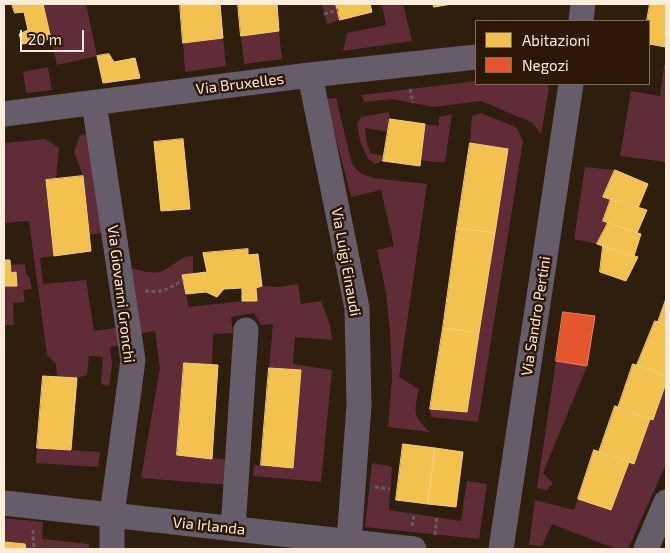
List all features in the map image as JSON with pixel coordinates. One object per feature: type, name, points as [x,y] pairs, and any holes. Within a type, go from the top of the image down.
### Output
[{"type":"street","points":[[581,20],[584,4]]},
{"type":"street","name":"Via Bruxelles","points":[[4,114],[310,75],[475,57]]},
{"type":"street","name":"Via Luigi Einaudi","points":[[310,75],[357,308],[359,405],[349,542]]},
{"type":"street","name":"Via Sandro Pertini","points":[[501,549],[571,85]]},
{"type":"street","name":"Via Giovanni Gronchi","points":[[94,103],[133,360],[112,515],[112,549]]},
{"type":"street","points":[[233,529],[246,330]]},
{"type":"street","points":[[646,549],[666,502]]},
{"type":"street","name":"Via Irlanda","points":[[4,504],[349,542],[413,541]]},
{"type":"path","points":[[324,14],[338,10]]},
{"type":"path","points":[[410,89],[413,103]]},
{"type":"path","points":[[139,288],[146,291],[159,292],[183,280]]},
{"type":"path","points":[[369,487],[390,489]]},
{"type":"path","points":[[413,541],[414,514]]},
{"type":"path","points":[[435,534],[437,517]]},
{"type":"path","points":[[33,521],[34,549]]},
{"type":"shaded area","points":[[43,4],[86,4],[97,56],[57,65]]},
{"type":"shaded area","points":[[322,4],[336,4],[340,20],[327,24]]},
{"type":"shaded area","points":[[382,4],[403,4],[412,41],[343,51],[347,33],[386,25]]},
{"type":"shaded area","points":[[279,31],[282,59],[244,64],[241,36]]},
{"type":"shaded area","points":[[223,38],[226,66],[185,72],[183,43]]},
{"type":"shaded area","points":[[664,65],[666,65],[666,162],[620,156],[631,91],[660,96]]},
{"type":"shaded area","points":[[48,67],[52,90],[26,93],[23,72]]},
{"type":"shaded area","points":[[475,81],[475,85],[548,85],[549,88],[541,135],[533,123],[481,101],[433,107],[393,99],[364,102],[362,95]]},
{"type":"shaded area","points":[[336,98],[352,164],[360,173],[373,178],[427,184],[399,377],[419,389],[416,403],[417,417],[430,432],[388,427],[392,379],[390,332],[386,292],[377,250],[394,246],[381,190],[351,197],[326,99]]},
{"type":"shaded area","points":[[389,112],[388,132],[365,128],[370,153],[384,156],[383,161],[375,164],[368,159],[360,141],[357,123],[361,117]]},
{"type":"shaded area","points":[[481,113],[516,127],[523,141],[478,422],[431,417],[430,409],[467,412],[508,149],[470,143],[472,116]]},
{"type":"shaded area","points":[[452,114],[445,162],[421,160],[425,124],[439,126],[439,117]]},
{"type":"shaded area","points":[[95,133],[108,232],[89,235],[83,176],[74,152],[80,135]]},
{"type":"shaded area","points":[[45,139],[59,148],[56,179],[46,180],[54,256],[40,258],[43,284],[86,280],[94,331],[121,327],[124,345],[110,347],[112,366],[109,386],[101,384],[103,357],[89,356],[87,375],[77,378],[57,377],[56,364],[47,355],[29,221],[4,223],[4,143]]},
{"type":"shaded area","points":[[585,167],[615,170],[611,199],[603,221],[608,223],[597,244],[574,239]]},
{"type":"shaded area","points":[[193,256],[193,274],[182,276],[189,307],[257,301],[256,288],[298,284],[301,304],[321,301],[330,325],[332,340],[295,337],[293,364],[332,370],[321,482],[253,476],[254,465],[293,468],[301,371],[269,368],[273,324],[261,325],[254,313],[231,317],[233,333],[213,334],[212,365],[184,363],[177,455],[231,460],[229,485],[141,478],[160,368],[155,331],[139,334],[131,268],[146,272],[158,272],[183,258]]},
{"type":"shaded area","points":[[25,264],[26,274],[29,277],[32,289],[23,290],[25,302],[13,303],[14,325],[4,325],[4,286],[17,285],[16,273],[11,273],[10,265]]},
{"type":"shaded area","points":[[556,361],[587,366],[543,473],[553,483],[547,490],[537,488]]},
{"type":"shaded area","points":[[666,383],[666,464],[628,549],[616,549],[552,524],[542,546],[529,545],[535,500],[574,510],[578,499],[611,510],[629,462],[634,464],[650,419],[654,420]]},
{"type":"shaded area","points":[[37,448],[100,452],[98,467],[36,463]]},
{"type":"shaded area","points":[[372,463],[392,467],[389,510],[461,521],[467,481],[487,484],[479,539],[365,527]]},
{"type":"shaded area","points":[[4,518],[43,522],[42,539],[89,544],[89,549],[26,549],[25,544],[4,542]]},
{"type":"building: Abitazioni","points":[[12,4],[43,4],[51,39],[22,44],[19,34],[28,30],[24,12],[15,13]]},
{"type":"building: Abitazioni","points":[[180,4],[220,4],[223,38],[183,43]]},
{"type":"building: Abitazioni","points":[[238,4],[277,4],[279,31],[241,36]]},
{"type":"building: Abitazioni","points":[[336,4],[370,4],[372,12],[340,20]]},
{"type":"building: Abitazioni","points":[[433,4],[452,4],[434,7]]},
{"type":"building: Abitazioni","points":[[650,4],[666,4],[666,47],[650,44],[650,20],[647,20]]},
{"type":"building: Abitazioni","points":[[109,54],[114,62],[135,58],[140,78],[103,83],[97,56]]},
{"type":"building: Abitazioni","points":[[390,119],[425,124],[420,166],[383,161]]},
{"type":"building: Abitazioni","points":[[183,139],[190,209],[161,211],[154,142]]},
{"type":"building: Abitazioni","points":[[470,143],[508,149],[495,233],[457,228]]},
{"type":"building: Abitazioni","points":[[615,170],[648,184],[638,208],[603,197]]},
{"type":"building: Abitazioni","points":[[83,176],[91,251],[54,256],[46,180]]},
{"type":"building: Abitazioni","points":[[611,199],[647,210],[637,233],[603,221]]},
{"type":"building: Abitazioni","points":[[608,223],[641,234],[634,256],[597,244]]},
{"type":"building: Abitazioni","points":[[457,228],[495,233],[479,333],[443,328]]},
{"type":"building: Abitazioni","points":[[603,246],[638,257],[626,281],[600,272]]},
{"type":"building: Abitazioni","points":[[248,249],[248,255],[258,254],[262,286],[256,288],[257,301],[242,301],[242,288],[224,289],[217,297],[206,292],[186,294],[182,275],[207,272],[203,253]]},
{"type":"building: Abitazioni","points":[[4,260],[10,260],[11,273],[16,272],[17,286],[4,286]]},
{"type":"building: Abitazioni","points":[[666,299],[666,325],[658,322]]},
{"type":"building: Abitazioni","points":[[655,321],[666,325],[666,376],[637,365]]},
{"type":"building: Abitazioni","points":[[443,328],[479,333],[467,412],[430,409]]},
{"type":"building: Abitazioni","points":[[184,363],[218,365],[212,459],[177,455]]},
{"type":"building: Abitazioni","points":[[633,364],[666,376],[666,383],[653,420],[618,408]]},
{"type":"building: Abitazioni","points":[[269,368],[301,370],[293,468],[261,465]]},
{"type":"building: Abitazioni","points":[[43,376],[77,378],[71,450],[37,448]]},
{"type":"building: Abitazioni","points":[[615,406],[650,419],[634,464],[599,452]]},
{"type":"building: Abitazioni","points":[[403,444],[435,448],[428,504],[396,500]]},
{"type":"building: Abitazioni","points":[[435,448],[463,452],[456,507],[428,504]]},
{"type":"building: Abitazioni","points":[[594,450],[629,462],[611,510],[578,499]]},
{"type":"building: Abitazioni","points":[[4,542],[25,544],[26,549],[4,549]]},
{"type":"building: Negozi","points":[[563,312],[595,316],[587,366],[556,361]]}]
